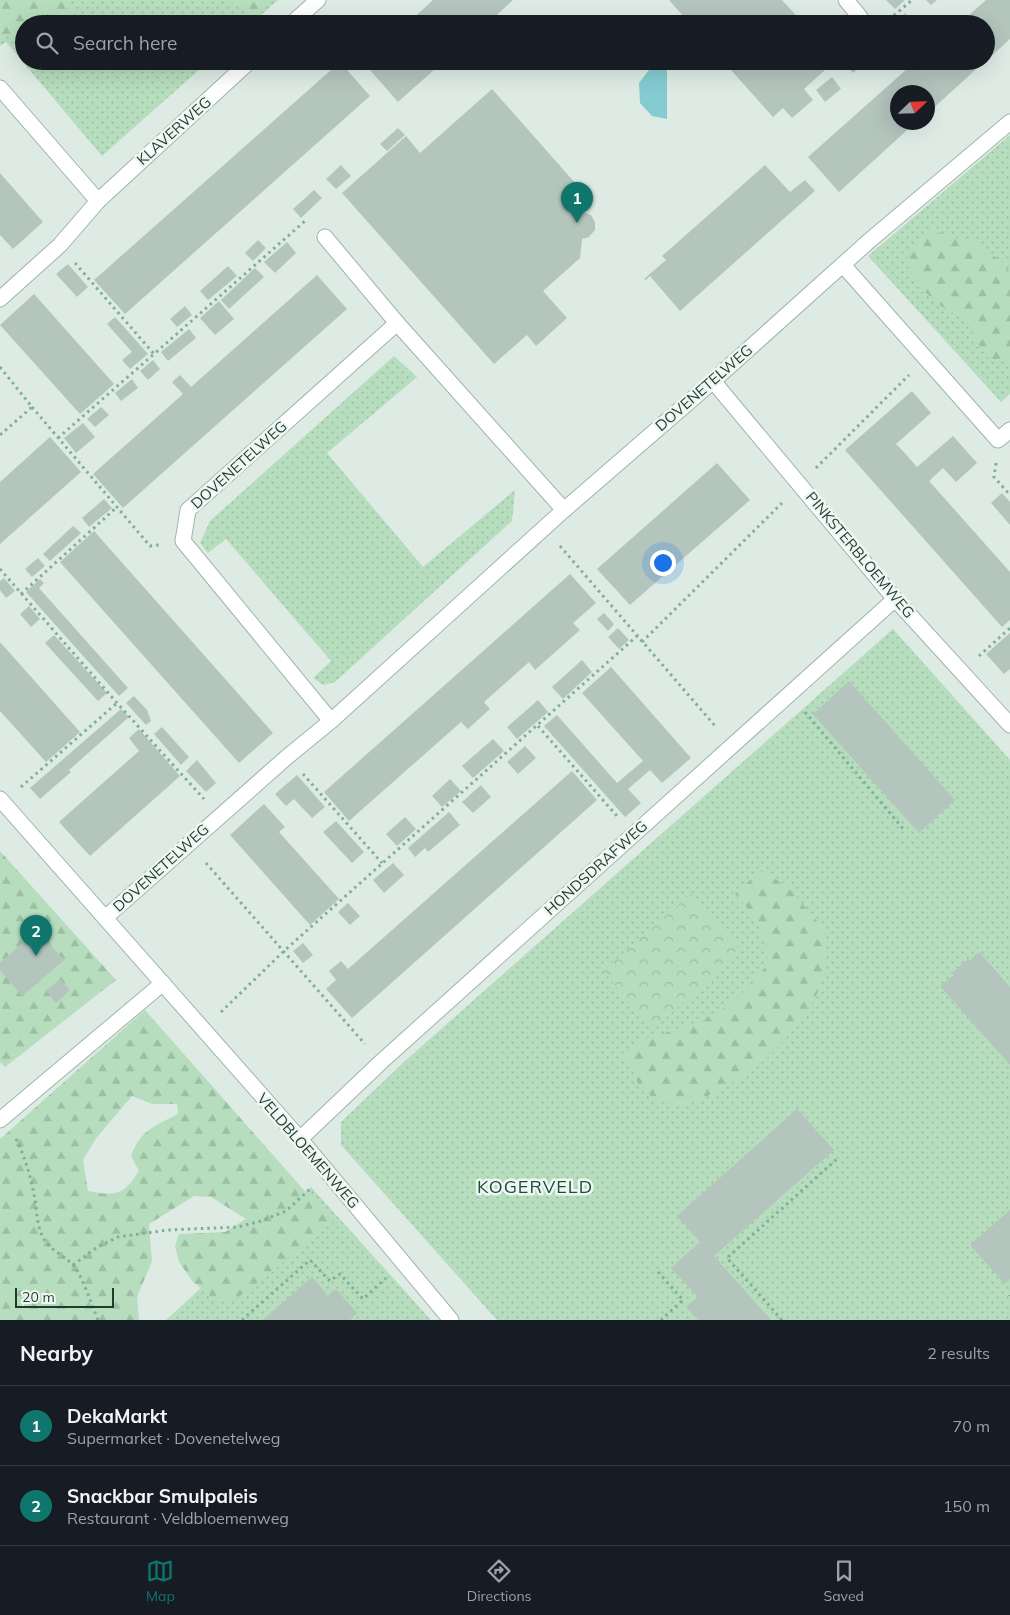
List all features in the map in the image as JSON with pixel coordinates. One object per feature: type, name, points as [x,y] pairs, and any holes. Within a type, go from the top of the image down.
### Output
[{"type":"street","points":[[846,0],[859,15]]},
{"type":"street","points":[[299,15],[310,2]]},
{"type":"street","name":"KLAVERWEG","points":[[0,299],[60,246],[98,200],[240,70]]},
{"type":"street","points":[[0,88],[98,200]]},
{"type":"street","name":"DOVENETELWEG","points":[[105,918],[287,757],[331,721],[564,510],[843,265],[1010,122]]},
{"type":"street","points":[[325,237],[397,323],[564,510]]},
{"type":"street","points":[[843,265],[925,358],[1004,435]]},
{"type":"street","name":"DOVENETELWEG","points":[[183,541],[188,510],[397,323]]},
{"type":"street","name":"PINKSTERBLOEMWEG","points":[[713,381],[896,599],[1010,725]]},
{"type":"street","points":[[183,541],[331,721]]},
{"type":"street","name":"HONDSDRAFWEG","points":[[300,1139],[381,1062],[896,599]]},
{"type":"street","name":"VELDBLOEMENWEG","points":[[2,800],[300,1139],[451,1320]]},
{"type":"street","points":[[2,1118],[163,983]]},
{"type":"path","points":[[894,15],[912,0]]},
{"type":"path","points":[[58,438],[309,217],[325,237]]},
{"type":"path","points":[[60,246],[154,354]]},
{"type":"path","points":[[642,642],[925,358]]},
{"type":"path","points":[[0,367],[150,546],[183,541]]},
{"type":"path","points":[[0,435],[32,406]]},
{"type":"path","points":[[1004,435],[994,477],[1010,495]]},
{"type":"path","points":[[21,594],[117,506]]},
{"type":"path","points":[[545,528],[732,746]]},
{"type":"path","points":[[0,569],[117,704],[220,816]]},
{"type":"path","points":[[962,672],[1010,628]]},
{"type":"path","points":[[203,1030],[284,951],[638,636]]},
{"type":"path","points":[[790,694],[905,832]]},
{"type":"path","points":[[2,800],[117,704]]},
{"type":"path","points":[[538,726],[633,835]]},
{"type":"path","points":[[287,757],[382,863]]},
{"type":"path","points":[[189,843],[381,1062]]},
{"type":"path","points":[[2,1118],[26,1161],[44,1239],[55,1252],[73,1265],[98,1320]]},
{"type":"path","points":[[782,1320],[727,1258],[838,1158]]},
{"type":"path","points":[[73,1265],[96,1248],[118,1237],[168,1230],[238,1227],[261,1221],[286,1211],[327,1172]]},
{"type":"path","points":[[242,1320],[310,1260],[330,1281],[340,1274],[363,1300],[403,1263]]},
{"type":"path","points":[[658,1272],[683,1300],[661,1320]]},
{"type":"green space","points":[[0,0],[278,0],[261,15],[15,15],[15,53],[6,42],[0,46]]},
{"type":"green space","points":[[0,0],[66,0],[77,15],[15,15],[15,40],[0,33]]},
{"type":"green space","points":[[227,0],[265,0],[262,8],[250,15]]},
{"type":"green space","points":[[30,70],[199,70],[102,156]]},
{"type":"green space","points":[[1010,135],[1010,394],[1001,402],[868,256]]},
{"type":"green space","points":[[928,229],[950,237],[969,239],[1004,263],[1010,273],[1010,359],[991,362],[979,345],[967,321],[941,306],[925,292],[912,274],[907,258],[914,243]]},
{"type":"green space","points":[[394,356],[417,377],[327,453],[423,567],[515,490],[512,521],[335,682],[323,685],[313,678],[331,661],[226,539],[208,553],[200,543],[210,521]]},
{"type":"green space","points":[[893,629],[1010,760],[1010,1320],[497,1320],[341,1145],[341,1122],[405,1061]]},
{"type":"green space","points":[[0,851],[116,980],[5,1067],[0,1062]]},
{"type":"green space","points":[[761,870],[788,887],[823,928],[827,965],[815,999],[782,1044],[750,1073],[702,1099],[679,1106],[656,1100],[639,1086],[626,1056],[646,1038],[695,1025],[722,1010],[744,991],[768,964],[763,934],[749,910],[735,894]]},
{"type":"green space","points":[[691,894],[742,952],[653,1029],[603,971]]},
{"type":"green space","points":[[145,1010],[333,1223],[312,1236],[273,1271],[232,1302],[212,1297],[193,1282],[179,1262],[175,1246],[179,1234],[225,1232],[246,1219],[211,1197],[194,1196],[149,1224],[152,1261],[137,1297],[139,1320],[0,1320],[0,1139]],"holes":[[[132,1096],[152,1104],[177,1104],[178,1114],[155,1126],[139,1140],[131,1156],[139,1171],[128,1185],[118,1192],[106,1194],[88,1191],[83,1160],[97,1137]]]},
{"type":"green space","points":[[311,1187],[431,1320],[166,1320]]},
{"type":"water","points":[[649,70],[667,70],[667,119],[652,116],[640,103],[639,83]]},
{"type":"building","points":[[433,0],[513,0],[497,15],[417,15]]},
{"type":"building","points":[[669,0],[782,0],[796,15],[682,15]]},
{"type":"building","points":[[886,0],[905,0],[895,9]]},
{"type":"building","points":[[926,0],[937,0],[931,5]]},
{"type":"building","points":[[986,0],[1010,0],[1010,39],[995,53],[995,15],[969,15]]},
{"type":"building","points":[[331,70],[347,70],[370,96],[125,314],[94,280]]},
{"type":"building","points":[[370,70],[434,70],[398,102]]},
{"type":"building","points":[[731,70],[825,70],[804,89],[813,100],[792,118],[783,108],[773,117]]},
{"type":"building","points":[[906,70],[975,70],[935,107],[935,85],[890,85],[890,130],[907,130],[839,192],[808,157]]},
{"type":"building","points":[[832,77],[841,89],[825,102],[816,90]]},
{"type":"building","points":[[492,89],[584,193],[583,212],[591,215],[595,222],[595,230],[589,237],[582,239],[580,258],[543,291],[567,318],[536,346],[527,335],[494,364],[342,193],[406,136],[420,153]]},
{"type":"building","points":[[398,128],[405,135],[387,151],[380,144]]},
{"type":"building","points":[[341,165],[351,176],[336,189],[326,179]]},
{"type":"building","points":[[765,165],[790,192],[805,180],[815,191],[680,311],[650,276],[646,280],[644,279],[666,260],[662,256]]},
{"type":"building","points":[[0,173],[43,222],[13,249],[0,235]]},
{"type":"building","points":[[314,190],[322,198],[301,218],[293,209]]},
{"type":"building","points":[[258,240],[266,248],[253,261],[245,253]]},
{"type":"building","points":[[287,242],[296,253],[275,273],[264,262]]},
{"type":"building","points":[[68,264],[88,287],[77,297],[56,274]]},
{"type":"building","points":[[228,266],[237,276],[208,300],[200,291]]},
{"type":"building","points":[[255,268],[264,277],[229,309],[221,300]]},
{"type":"building","points":[[317,275],[347,309],[123,508],[93,474],[183,394],[172,382],[180,375],[191,387]]},
{"type":"building","points":[[34,294],[114,384],[80,414],[0,325]]},
{"type":"building","points":[[219,301],[234,319],[215,335],[200,318]]},
{"type":"building","points":[[185,306],[192,315],[177,327],[170,319]]},
{"type":"building","points":[[115,317],[148,354],[130,369],[122,360],[132,352],[107,324]]},
{"type":"building","points":[[189,329],[196,338],[168,361],[161,352]]},
{"type":"building","points":[[153,360],[160,369],[148,380],[140,371]]},
{"type":"building","points":[[132,379],[138,388],[121,401],[115,393]]},
{"type":"building","points":[[912,391],[931,413],[896,444],[917,467],[953,436],[977,463],[956,482],[943,468],[929,481],[1010,572],[1010,620],[1002,627],[845,450]]},
{"type":"building","points":[[101,407],[109,415],[95,427],[87,419]]},
{"type":"building","points":[[83,423],[95,437],[76,453],[64,438]]},
{"type":"building","points":[[50,437],[81,472],[0,544],[0,482]]},
{"type":"building","points":[[717,463],[750,500],[630,605],[597,569]]},
{"type":"building","points":[[1002,493],[1010,502],[1010,525],[991,503]]},
{"type":"building","points":[[104,499],[112,508],[89,527],[82,518]]},
{"type":"building","points":[[73,526],[81,533],[50,561],[43,554]]},
{"type":"building","points":[[94,531],[273,733],[239,763],[60,562]]},
{"type":"building","points":[[38,558],[45,566],[32,577],[25,569]]},
{"type":"building","points":[[570,574],[596,603],[573,623],[580,630],[535,670],[529,662],[484,702],[490,709],[468,729],[461,722],[349,821],[324,792]]},
{"type":"building","points":[[4,578],[15,591],[6,598],[0,590],[0,581]]},
{"type":"building","points":[[40,579],[44,583],[39,588],[128,688],[119,696],[26,592]]},
{"type":"building","points":[[29,606],[40,619],[31,627],[20,614]]},
{"type":"building","points":[[604,613],[614,624],[608,631],[597,619]]},
{"type":"building","points":[[618,628],[629,640],[619,649],[608,637]]},
{"type":"building","points":[[1010,633],[1010,669],[1004,674],[986,654]]},
{"type":"building","points":[[54,635],[107,693],[98,701],[45,643]]},
{"type":"building","points":[[0,642],[80,732],[46,762],[0,711]]},
{"type":"building","points":[[582,660],[592,672],[563,699],[552,687]]},
{"type":"building","points":[[611,667],[691,758],[662,783],[650,770],[628,789],[641,803],[625,817],[544,726],[557,715],[617,783],[643,761],[582,693]]},
{"type":"building","points":[[849,681],[955,800],[919,833],[813,714]]},
{"type":"building","points":[[134,696],[147,710],[151,721],[146,725],[126,703]]},
{"type":"building","points":[[538,700],[548,712],[517,739],[507,727]]},
{"type":"building","points":[[121,709],[129,717],[69,770],[71,772],[40,799],[30,788]]},
{"type":"building","points":[[162,727],[189,757],[181,765],[154,734]]},
{"type":"building","points":[[139,729],[180,776],[90,856],[59,822],[139,751],[129,738]]},
{"type":"building","points":[[493,739],[504,751],[473,778],[462,766]]},
{"type":"building","points":[[525,746],[536,758],[518,774],[507,762]]},
{"type":"building","points":[[197,760],[216,783],[206,792],[186,771]]},
{"type":"building","points":[[572,771],[597,800],[352,1018],[326,989],[336,980],[329,971],[341,961],[348,969]]},
{"type":"building","points":[[297,775],[325,807],[312,818],[294,799],[286,806],[275,794]]},
{"type":"building","points":[[450,779],[461,791],[442,807],[432,796]]},
{"type":"building","points":[[481,785],[491,797],[473,813],[462,802]]},
{"type":"building","points":[[264,804],[285,827],[279,832],[339,899],[310,925],[230,835]]},
{"type":"building","points":[[449,812],[460,825],[428,852],[425,848],[415,857],[408,848]]},
{"type":"building","points":[[405,817],[416,829],[397,846],[386,834]]},
{"type":"building","points":[[336,821],[364,852],[352,863],[323,832]]},
{"type":"building","points":[[393,863],[404,875],[384,893],[373,880]]},
{"type":"building","points":[[348,903],[360,916],[350,925],[338,912]]},
{"type":"building","points":[[37,930],[64,960],[22,996],[0,970],[0,963]]},
{"type":"building","points":[[303,943],[313,955],[303,963],[293,951]]},
{"type":"building","points":[[979,952],[1010,987],[1010,1065],[940,986],[954,975],[952,973],[968,959],[969,961]]},
{"type":"building","points":[[60,979],[70,990],[56,1003],[46,991]]},
{"type":"building","points":[[797,1109],[834,1150],[714,1256],[771,1320],[698,1320],[686,1307],[698,1297],[671,1268],[700,1242],[677,1216]]},
{"type":"building","points":[[1010,1210],[1010,1279],[1005,1284],[970,1245]]},
{"type":"building","points":[[312,1277],[328,1296],[336,1289],[357,1313],[350,1320],[263,1320]]},
{"type":"place","name":"DekaMarkt","points":[[577,223]]},
{"type":"place","name":"Snackbar Smulpaleis","points":[[36,956]]},
{"type":"district","name":"KOGERVELD","points":[[535,1187]]}]
